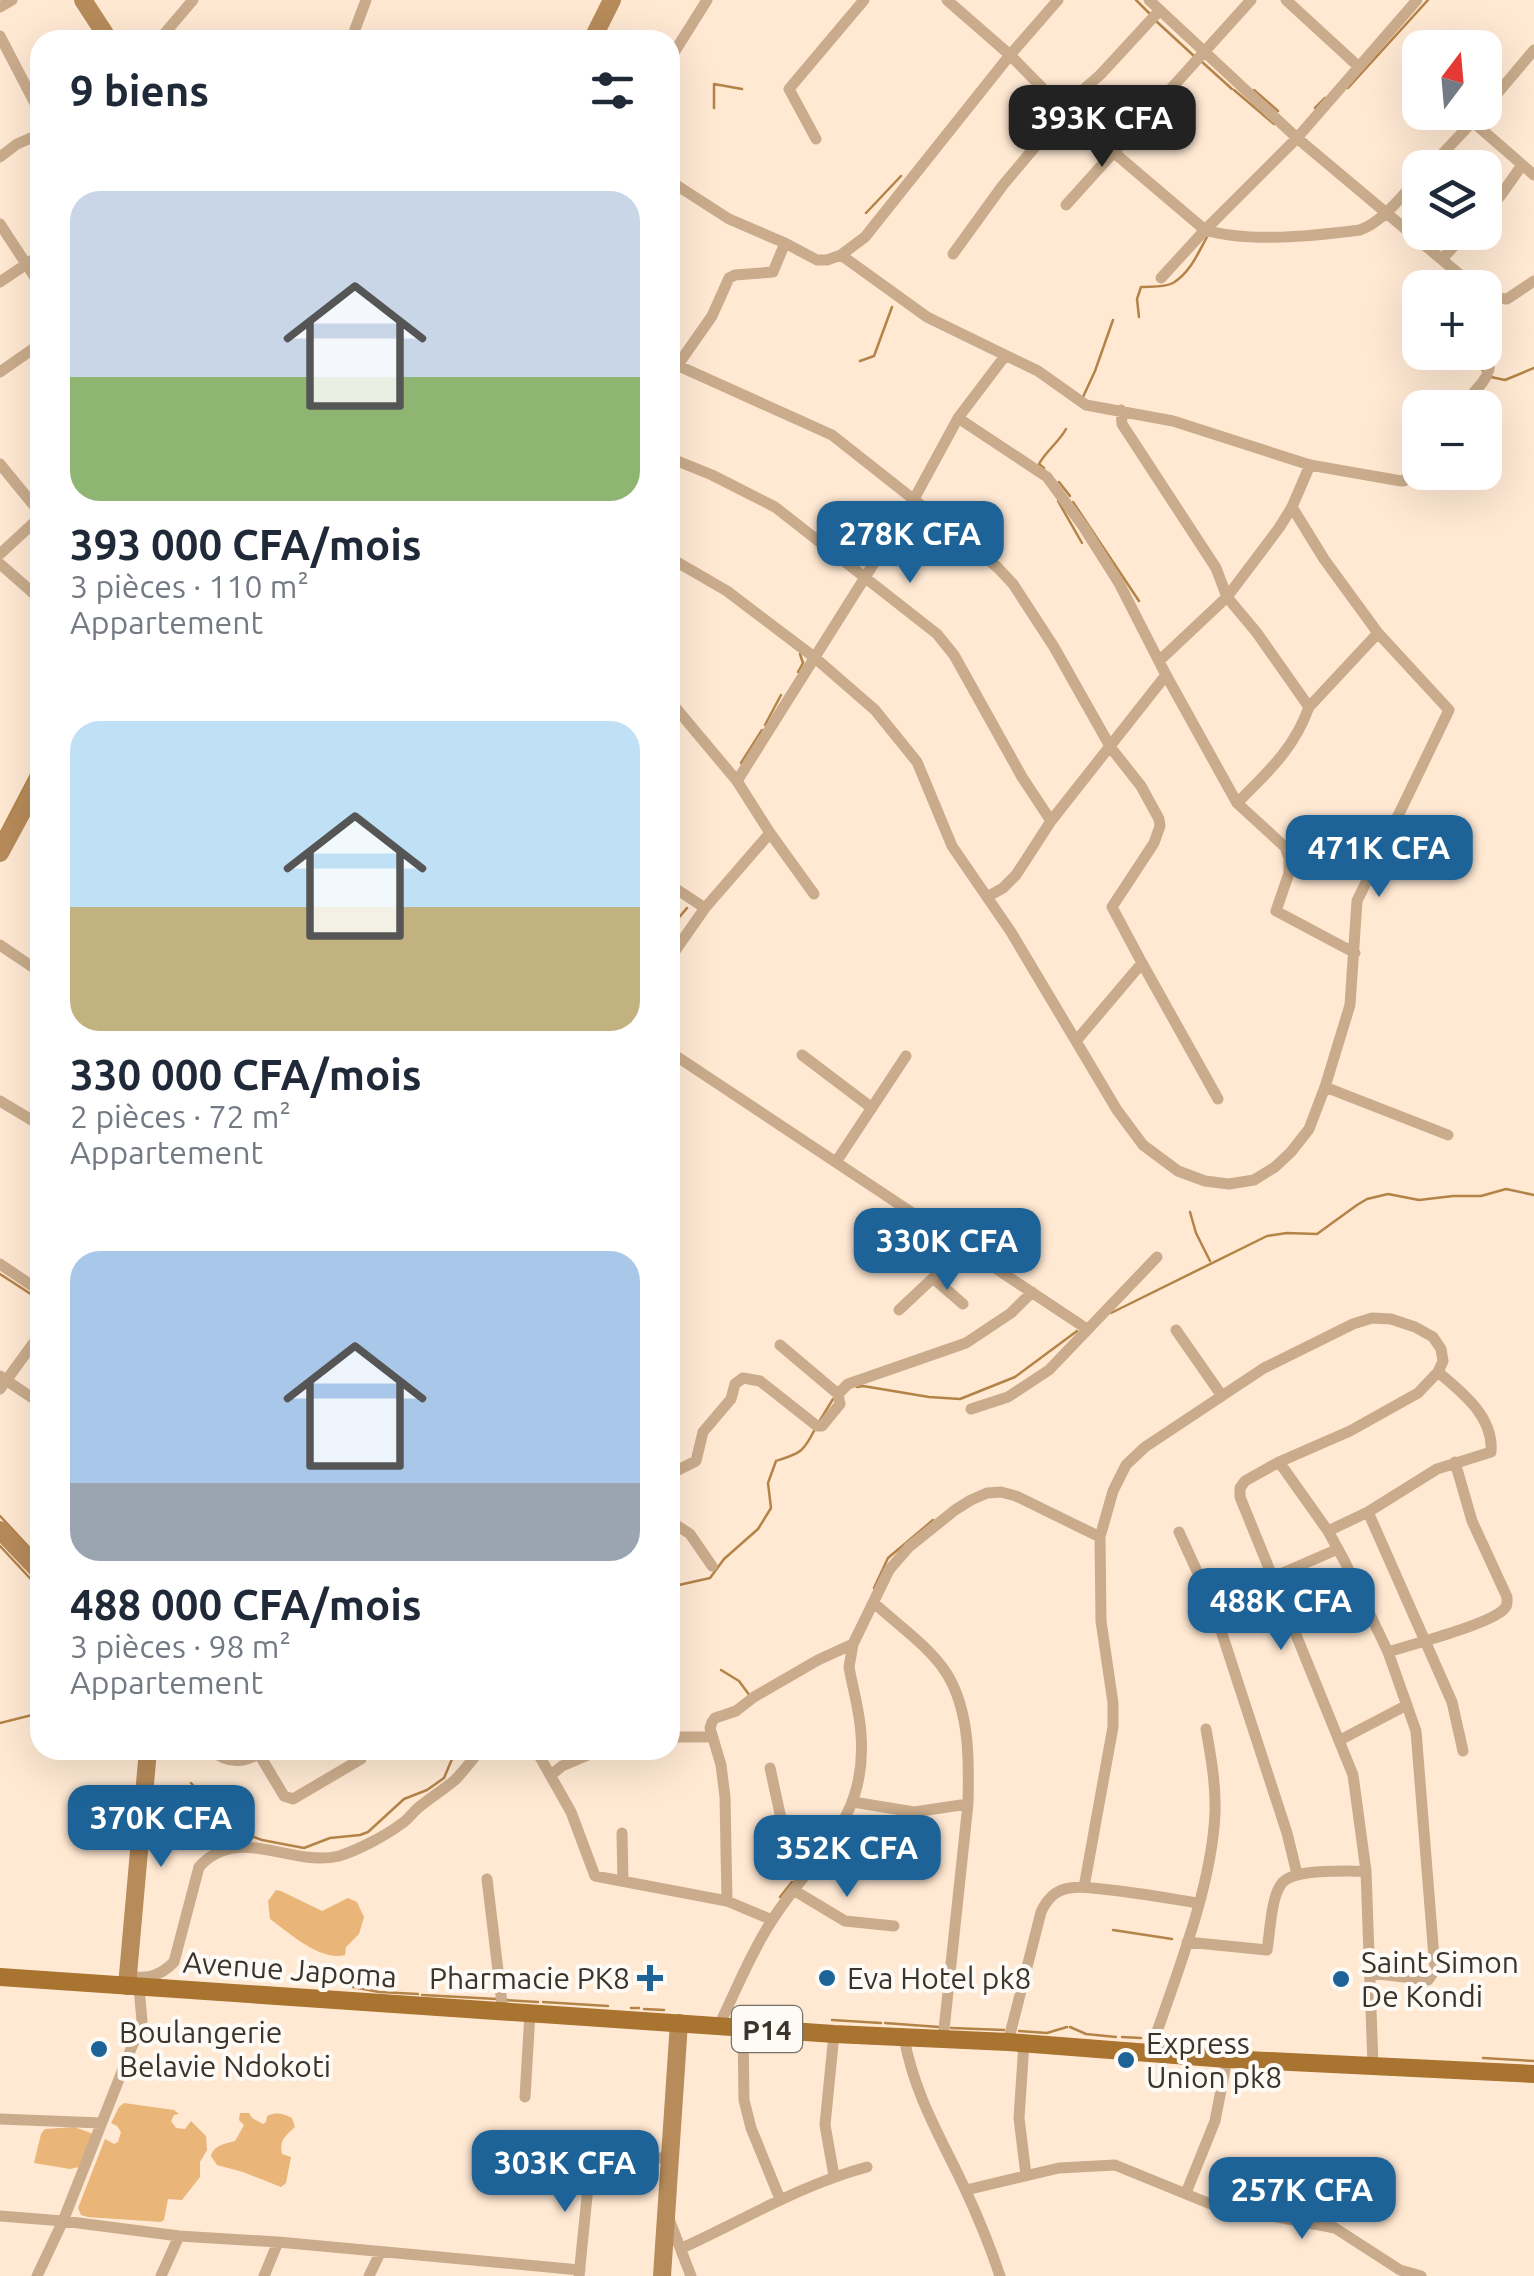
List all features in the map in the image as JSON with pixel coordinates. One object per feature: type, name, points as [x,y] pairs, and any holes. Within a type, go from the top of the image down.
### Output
[{"type":"main road","name":"Avenue Japoma","points":[[0,1977],[1227,2059],[1534,2074]]},
{"type":"street","points":[[0,7],[12,0]]},
{"type":"street","points":[[83,0],[102,30]]},
{"type":"street","points":[[168,30],[193,0]]},
{"type":"street","points":[[356,30],[366,0]]},
{"type":"street","points":[[597,30],[612,0]]},
{"type":"street","points":[[680,43],[707,0]]},
{"type":"street","points":[[816,139],[789,90],[864,0]]},
{"type":"street","points":[[680,187],[729,219],[821,261],[841,255],[865,237],[1058,0]]},
{"type":"street","points":[[1149,0],[1297,138],[1454,270]]},
{"type":"street","points":[[1066,205],[1251,0]]},
{"type":"street","points":[[1286,0],[1360,68]]},
{"type":"street","points":[[1161,278],[1297,138],[1418,0]]},
{"type":"street","points":[[951,2],[1065,111],[1204,230],[1250,237],[1339,233],[1369,227],[1402,196]]},
{"type":"street","points":[[953,254],[1065,111],[1160,10]]},
{"type":"street","points":[[0,38],[30,94]]},
{"type":"street","points":[[1502,88],[1534,50]]},
{"type":"street","points":[[1446,150],[1465,130]]},
{"type":"street","points":[[1493,130],[1534,175]]},
{"type":"street","points":[[0,158],[30,138]]},
{"type":"street","points":[[1502,194],[1522,165]]},
{"type":"street","points":[[0,224],[30,267]]},
{"type":"street","points":[[680,358],[712,316],[730,278],[772,272],[785,243]]},
{"type":"street","points":[[1442,260],[1451,250]]},
{"type":"street","points":[[841,255],[927,318],[1038,371],[1086,406],[1192,426],[1310,465],[1402,481]]},
{"type":"street","points":[[0,282],[28,263]]},
{"type":"street","points":[[1502,299],[1534,281]]},
{"type":"street","points":[[0,372],[30,351]]},
{"type":"street","points":[[737,781],[913,500],[958,418],[1005,356]]},
{"type":"street","points":[[1474,390],[1489,370]]},
{"type":"street","points":[[680,371],[832,435],[973,546],[1013,584],[1111,748],[1141,786],[1159,819],[1154,843],[1112,908],[1218,1099]]},
{"type":"street","points":[[1121,410],[1122,424],[1216,568],[1227,597],[1309,706]]},
{"type":"street","points":[[958,418],[1037,469],[1054,485],[1119,583],[1237,803],[1285,847],[1290,858],[1287,886],[1276,911],[1355,953]]},
{"type":"street","points":[[680,462],[771,504],[926,624],[954,655],[1022,777],[1052,821]]},
{"type":"street","points":[[0,464],[30,502]]},
{"type":"street","points":[[1159,661],[1227,597],[1292,508],[1310,465]]},
{"type":"street","points":[[680,564],[727,591],[814,656],[875,710],[917,762],[952,846],[1116,1110],[1143,1144],[1178,1171],[1205,1181],[1229,1184],[1254,1180],[1275,1167],[1309,1128],[1326,1088],[1350,1005],[1357,900],[1449,710],[1378,633],[1292,508]]},
{"type":"street","points":[[0,554],[30,525]]},
{"type":"street","points":[[0,564],[30,591]]},
{"type":"street","points":[[1237,803],[1278,762],[1300,730],[1309,706],[1378,633]]},
{"type":"street","points":[[987,897],[1016,875],[1052,821],[1166,675]]},
{"type":"street","points":[[680,714],[737,781],[814,894]]},
{"type":"street","points":[[0,853],[30,798]]},
{"type":"street","points":[[680,944],[705,908],[770,833]]},
{"type":"street","points":[[680,892],[705,908]]},
{"type":"street","points":[[0,945],[30,965]]},
{"type":"street","points":[[1076,1041],[1142,962]]},
{"type":"street","points":[[802,1055],[872,1108]]},
{"type":"street","points":[[836,1162],[906,1056]]},
{"type":"street","points":[[680,1059],[1086,1329]]},
{"type":"street","points":[[1326,1088],[1448,1135]]},
{"type":"street","points":[[0,1101],[30,1119]]},
{"type":"street","points":[[899,1310],[934,1278],[957,1243]]},
{"type":"street","points":[[971,1408],[1008,1397],[1048,1370],[1156,1257]]},
{"type":"street","points":[[0,1264],[30,1284]]},
{"type":"street","points":[[934,1278],[962,1304]]},
{"type":"street","points":[[838,1394],[854,1380],[966,1343],[1011,1313],[1032,1292]]},
{"type":"street","points":[[1084,1887],[1113,1727],[1101,1620],[1100,1537],[1112,1491],[1126,1465],[1144,1447],[1264,1368],[1353,1324],[1372,1318],[1392,1320],[1432,1337],[1442,1349],[1443,1361],[1418,1393],[1350,1431],[1279,1462],[1244,1481],[1240,1488],[1272,1580],[1353,1775],[1366,1871],[1373,2065]]},
{"type":"street","points":[[1176,1330],[1222,1396]]},
{"type":"street","points":[[680,1469],[696,1461],[703,1432],[743,1378],[760,1381],[820,1427],[840,1404],[838,1394],[780,1345]]},
{"type":"street","points":[[30,1347],[2,1382],[30,1397]]},
{"type":"street","points":[[1328,1531],[1368,1512],[1427,1474],[1489,1454],[1493,1446],[1475,1405],[1438,1372]]},
{"type":"street","points":[[1279,1462],[1338,1549],[1388,1652],[1420,1750],[1435,1970],[1428,1980],[1371,1973]]},
{"type":"street","points":[[1388,1652],[1488,1618],[1504,1610],[1507,1604],[1472,1521],[1456,1462]]},
{"type":"street","points":[[719,2025],[772,1920],[828,1848],[852,1802],[862,1737],[849,1667],[852,1644],[889,1570],[955,1510],[987,1493],[1016,1496],[1100,1537]]},
{"type":"street","points":[[1368,1512],[1456,1715],[1463,1751]]},
{"type":"street","points":[[680,1526],[712,1566]]},
{"type":"street","points":[[680,1528],[690,1534]]},
{"type":"street","points":[[0,1530],[30,1562]]},
{"type":"street","points":[[1180,1532],[1212,1606],[1288,1833],[1297,1874]]},
{"type":"street","points":[[1212,1606],[1338,1549]]},
{"type":"street","points":[[874,1603],[946,1672],[958,1698],[966,1734],[968,1804],[943,2038]]},
{"type":"street","points":[[727,1901],[725,1797],[710,1728],[716,1718],[736,1711],[754,1697],[852,1644]]},
{"type":"street","points":[[1340,1740],[1407,1705]]},
{"type":"street","points":[[1150,2052],[1187,1942],[1210,1856],[1215,1815],[1214,1773],[1206,1729]]},
{"type":"street","points":[[680,1737],[712,1737]]},
{"type":"street","points":[[37,2276],[64,2221],[142,2021],[132,1983],[147,1760]]},
{"type":"street","points":[[267,1760],[284,1796],[293,1799],[359,1760]]},
{"type":"street","points":[[132,1983],[164,1972],[174,1962],[199,1867],[206,1860],[242,1846],[315,1858],[336,1857],[355,1850],[404,1823],[471,1760]]},
{"type":"street","points":[[542,1760],[576,1825],[593,1874],[727,1901],[772,1920]]},
{"type":"street","points":[[551,1775],[576,1760]]},
{"type":"street","points":[[770,1768],[784,1837],[790,1842],[828,1848]]},
{"type":"street","points":[[852,1802],[902,1812],[968,1804]]},
{"type":"street","points":[[622,1833],[623,1881]]},
{"type":"street","points":[[1187,1942],[1267,1950],[1277,1891],[1286,1878],[1297,1874],[1366,1871]]},
{"type":"street","points":[[487,1879],[502,2012]]},
{"type":"street","points":[[1026,2174],[1016,2042],[1040,1912],[1046,1901],[1069,1888],[1084,1887],[1198,1903]]},
{"type":"street","points":[[795,1890],[845,1922],[894,1926]]},
{"type":"street","points":[[525,2096],[530,2014]]},
{"type":"street","points":[[662,2276],[679,2023]]},
{"type":"street","points":[[743,2027],[744,2100],[750,2128],[780,2199]]},
{"type":"street","points":[[834,2034],[824,2125],[834,2176]]},
{"type":"street","points":[[904,2038],[919,2095],[966,2190],[1000,2276]]},
{"type":"street","points":[[1186,2193],[1215,2121],[1227,2059]]},
{"type":"street","points":[[0,2120],[101,2124]]},
{"type":"street","points":[[490,2148],[591,2157],[669,2158]]},
{"type":"street","points":[[0,2216],[580,2273],[591,2157]]},
{"type":"street","points":[[966,2190],[1059,2168],[1112,2164],[1213,2205],[1334,2228],[1400,2270],[1421,2276]]},
{"type":"street","points":[[682,2248],[780,2199],[867,2167]]},
{"type":"street","points":[[666,2212],[691,2276]]},
{"type":"street","points":[[161,2276],[179,2236]]},
{"type":"street","points":[[264,2276],[278,2242]]},
{"type":"street","points":[[369,2276],[380,2252]]},
{"type":"shaded area","points":[[276,1890],[322,1911],[348,1898],[357,1902],[364,1917],[359,1934],[346,1947],[345,1955],[315,1950],[270,1919],[268,1901]]},
{"type":"shaded area","points":[[124,2103],[174,2110],[179,2114],[171,2121],[176,2128],[185,2129],[191,2121],[206,2136],[207,2150],[200,2162],[200,2177],[182,2200],[168,2199],[161,2222],[88,2217],[81,2215],[78,2208],[105,2139],[118,2142],[121,2132],[111,2123]]},
{"type":"shaded area","points":[[240,2113],[249,2113],[263,2124],[267,2116],[274,2114],[292,2118],[295,2127],[281,2146],[282,2154],[291,2157],[286,2183],[281,2187],[217,2165],[211,2156],[217,2147],[235,2141],[244,2125],[239,2120]]},
{"type":"shaded area","points":[[74,2127],[91,2133],[92,2137],[79,2167],[34,2163],[45,2129]]},
{"type":"waterway","points":[[1136,0],[1149,13]]},
{"type":"waterway","points":[[1348,88],[1428,0]]},
{"type":"waterway","points":[[1156,21],[1194,56]]},
{"type":"waterway","points":[[1201,61],[1232,89]]},
{"type":"waterway","points":[[714,108],[714,84],[742,89]]},
{"type":"waterway","points":[[1234,90],[1274,124]]},
{"type":"waterway","points":[[1254,90],[1278,111]]},
{"type":"waterway","points":[[1315,108],[1325,98]]},
{"type":"waterway","points":[[866,213],[901,176]]},
{"type":"waterway","points":[[1139,317],[1137,299],[1141,287],[1165,286],[1179,279],[1207,237]]},
{"type":"waterway","points":[[860,361],[874,356],[892,307]]},
{"type":"waterway","points":[[1083,397],[1113,320]]},
{"type":"waterway","points":[[1491,377],[1505,380],[1534,368]]},
{"type":"waterway","points":[[1482,370],[1485,373]]},
{"type":"waterway","points":[[1044,468],[1039,464],[1066,429]]},
{"type":"waterway","points":[[1059,482],[1070,496]]},
{"type":"waterway","points":[[1058,501],[1082,543]]},
{"type":"waterway","points":[[1073,502],[1139,601]]},
{"type":"waterway","points":[[798,672],[803,663],[800,654]]},
{"type":"waterway","points":[[765,725],[781,695]]},
{"type":"waterway","points":[[741,763],[762,730]]},
{"type":"waterway","points":[[0,834],[30,776]]},
{"type":"waterway","points":[[680,916],[687,908]]},
{"type":"waterway","points":[[1111,1313],[1267,1236],[1317,1234],[1367,1199],[1388,1194],[1419,1200],[1481,1196],[1506,1189],[1534,1195]]},
{"type":"waterway","points":[[1190,1212],[1210,1261]]},
{"type":"waterway","points":[[0,1274],[30,1294]]},
{"type":"waterway","points":[[857,1387],[960,1399],[1015,1377],[1077,1331]]},
{"type":"waterway","points":[[819,1422],[833,1399]]},
{"type":"waterway","points":[[680,1585],[710,1578],[724,1559],[758,1529],[771,1508],[768,1483],[776,1461],[800,1451],[815,1429]]},
{"type":"waterway","points":[[0,1516],[30,1548]]},
{"type":"waterway","points":[[874,1588],[888,1558],[933,1520]]},
{"type":"waterway","points":[[0,1546],[30,1578]]},
{"type":"waterway","points":[[721,1670],[739,1681],[750,1696]]},
{"type":"waterway","points":[[0,1723],[30,1716]]},
{"type":"waterway","points":[[191,1783],[238,1831],[304,1848],[330,1838],[368,1832],[404,1799],[444,1778],[452,1760]]},
{"type":"waterway","points":[[780,1897],[792,1882]]},
{"type":"waterway","points":[[1113,1930],[1172,1939]]},
{"type":"waterway","points":[[354,1977],[353,1987],[418,1994]]},
{"type":"waterway","points":[[422,1995],[497,1999]]},
{"type":"waterway","points":[[505,2000],[538,2002]]},
{"type":"waterway","points":[[543,2002],[608,2006]]},
{"type":"waterway","points":[[631,2008],[639,2008]]},
{"type":"waterway","points":[[644,2009],[664,2010]]},
{"type":"waterway","points":[[832,2020],[881,2023]]},
{"type":"waterway","points":[[885,2023],[939,2027]]},
{"type":"waterway","points":[[1019,2031],[1047,2033],[1067,2027]]},
{"type":"waterway","points":[[1070,2027],[1086,2034],[1116,2037]]},
{"type":"waterway","points":[[951,2028],[1004,2030]]},
{"type":"waterway","points":[[1122,2037],[1141,2038]]},
{"type":"waterway","points":[[1164,2040],[1237,2044]]},
{"type":"waterway","points":[[1483,2058],[1534,2061]]},
{"type":"place","name":"Pharmacie PK8","points":[[650,1978]]},
{"type":"place","name":"Eva Hotel pk8","points":[[827,1978]]},
{"type":"place","name":"Saint Simon De Kondi","points":[[1341,1979]]},
{"type":"place","name":"Boulangerie Belavie Ndokoti","points":[[99,2049]]},
{"type":"place","name":"Express Union pk8","points":[[1126,2060]]}]
